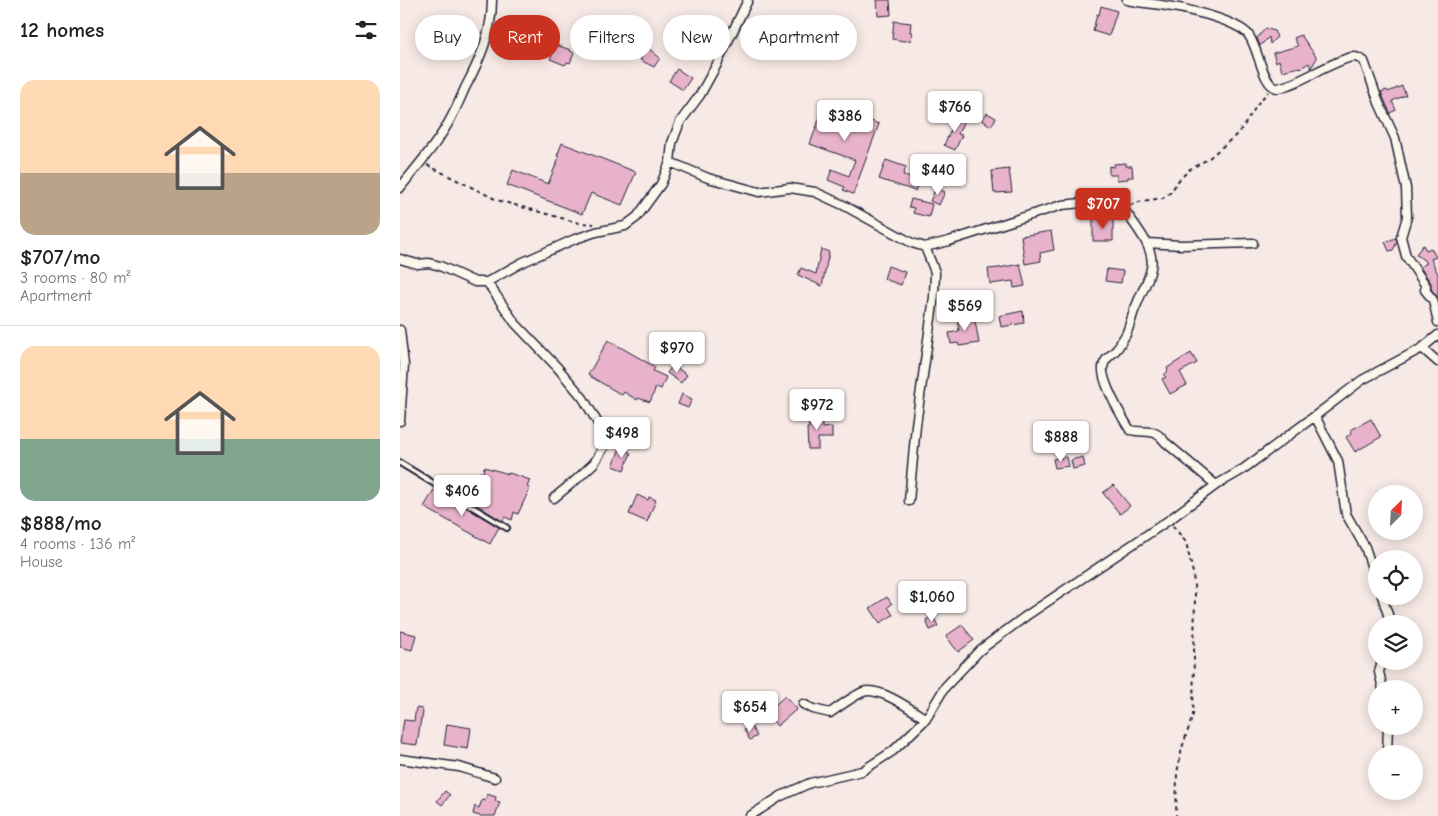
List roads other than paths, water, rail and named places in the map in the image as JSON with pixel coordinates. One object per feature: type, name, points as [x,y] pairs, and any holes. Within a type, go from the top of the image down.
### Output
[{"type":"street","points":[[400,188],[439,138],[452,116],[487,40],[492,0]]},
{"type":"street","points":[[400,259],[416,264],[429,263],[475,282],[487,282],[521,263],[575,239],[625,226],[637,217],[661,184],[670,162],[672,143],[680,122],[700,95],[748,0]]},
{"type":"street","points":[[1127,0],[1163,5],[1233,24],[1248,34],[1256,49],[1265,76],[1269,84],[1274,88],[1280,88],[1300,81],[1336,62],[1352,57],[1364,62],[1379,103],[1395,138],[1406,188],[1407,217],[1401,237],[1406,256],[1426,286],[1425,290],[1433,300],[1438,322]]},
{"type":"street","points":[[670,162],[708,178],[759,192],[790,188],[815,192],[843,205],[912,243],[925,247],[1062,205],[1091,202],[1122,208],[1147,243],[1152,255],[1151,269],[1132,315],[1128,332],[1115,351],[1106,358],[1103,368],[1106,381],[1130,430],[1152,431],[1160,435],[1165,442],[1216,485]]},
{"type":"street","points":[[1147,243],[1181,245],[1253,243]]},
{"type":"street","points":[[909,501],[916,425],[934,297],[934,272],[925,247]]},
{"type":"street","points":[[487,282],[515,323],[557,367],[583,398],[605,435],[604,447],[594,462],[554,498]]},
{"type":"street","points":[[400,330],[404,365],[400,421]]},
{"type":"street","points":[[750,816],[780,796],[810,783],[862,771],[893,751],[926,719],[945,687],[980,650],[1026,616],[1169,520],[1216,485],[1242,470],[1362,380],[1422,348],[1438,335]]},
{"type":"street","points":[[1422,348],[1438,362]]},
{"type":"street","points":[[1315,416],[1338,461],[1346,514],[1365,547],[1368,556]]},
{"type":"street","points":[[803,704],[830,713],[863,692],[882,694],[898,701],[926,719]]},
{"type":"street","points":[[400,759],[459,767],[495,778]]},
{"type":"lane","points":[[400,463],[506,528]]}]
